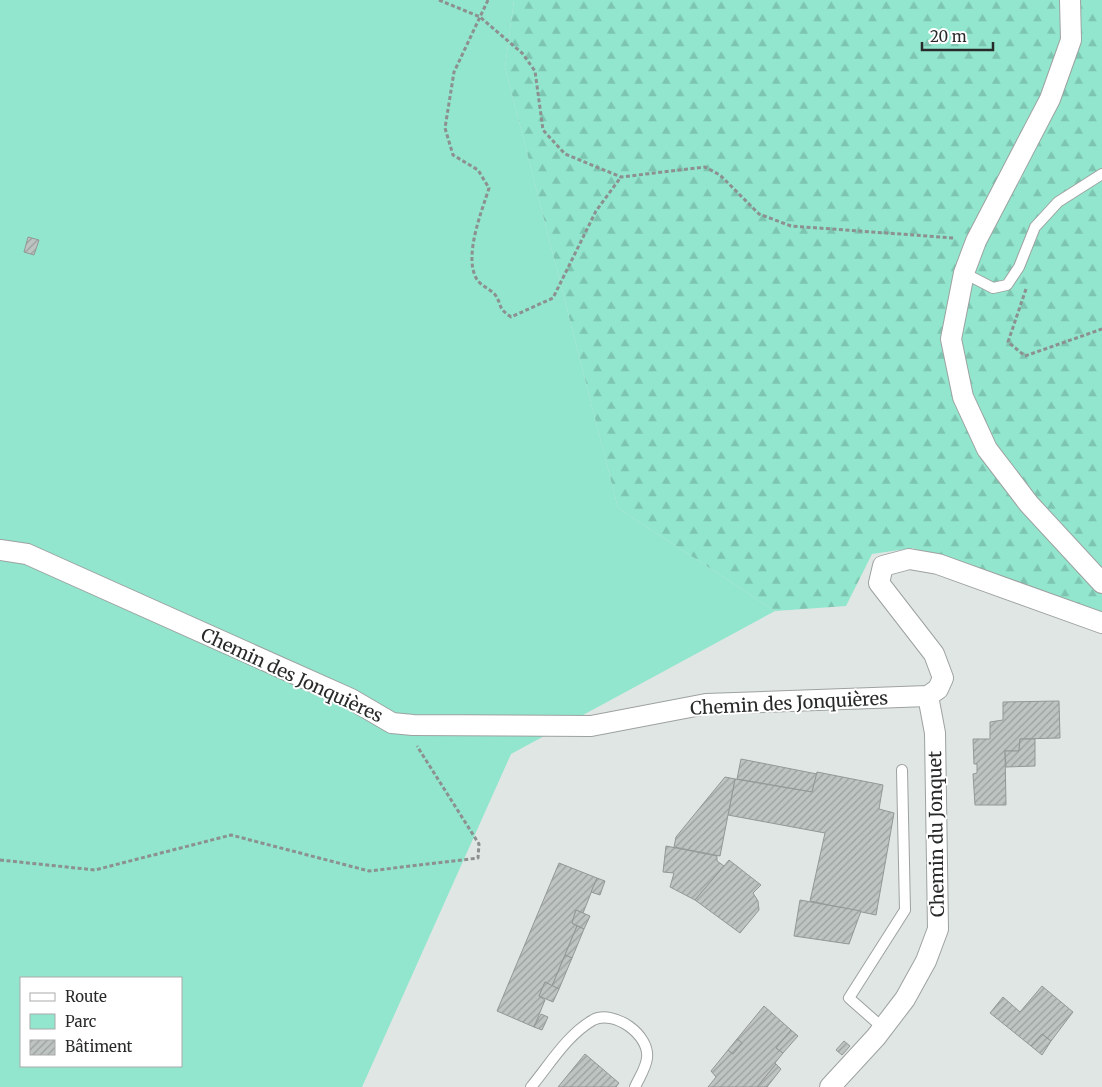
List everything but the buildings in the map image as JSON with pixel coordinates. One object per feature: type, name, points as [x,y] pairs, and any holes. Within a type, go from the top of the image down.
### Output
[{"type":"street","points":[[1070,0],[1071,40],[1050,99],[976,241],[964,273],[952,339],[963,397],[987,449],[1029,504],[1102,583]]},
{"type":"street","name":"Chemin des Jonquières","points":[[0,550],[27,554],[350,699],[392,723],[591,726],[706,704],[928,696]]},
{"type":"street","points":[[928,696],[938,689],[943,678],[934,654],[879,583],[883,566],[909,560],[938,564],[1102,623]]},
{"type":"street","name":"Chemin du Jonquet","points":[[830,1087],[883,1028],[905,999],[922,969],[938,929],[935,733],[928,696]]},
{"type":"lane","points":[[964,273],[993,288],[1006,285],[1019,266],[1035,227],[1058,202],[1102,174]]},
{"type":"lane","points":[[883,1028],[849,998],[905,910],[902,770]]},
{"type":"lane","points":[[531,1087],[575,1031],[596,1019],[614,1019],[634,1030],[645,1044],[647,1058],[635,1087]]},
{"type":"path","points":[[439,0],[480,17],[522,53],[535,71],[542,130],[565,154],[621,177],[705,167],[720,175],[760,214],[790,226],[948,236],[976,241]]},
{"type":"path","points":[[488,0],[454,72],[446,128],[453,155],[478,170],[489,188],[473,243],[472,265],[478,281],[496,296],[501,310],[511,317],[553,298],[596,212],[621,177]]},
{"type":"path","points":[[1024,254],[1026,292],[1008,342],[1025,356],[1102,329]]},
{"type":"path","points":[[0,860],[95,870],[230,835],[369,872],[478,858],[479,844],[403,724]]},
{"type":"green space","points":[[0,0],[514,0],[505,67],[618,508],[775,611],[511,754],[362,1087],[0,1087]]},
{"type":"green space","points":[[514,0],[1102,0],[1102,620],[1084,616],[913,548],[872,554],[846,606],[775,611],[618,508],[505,67]]}]
